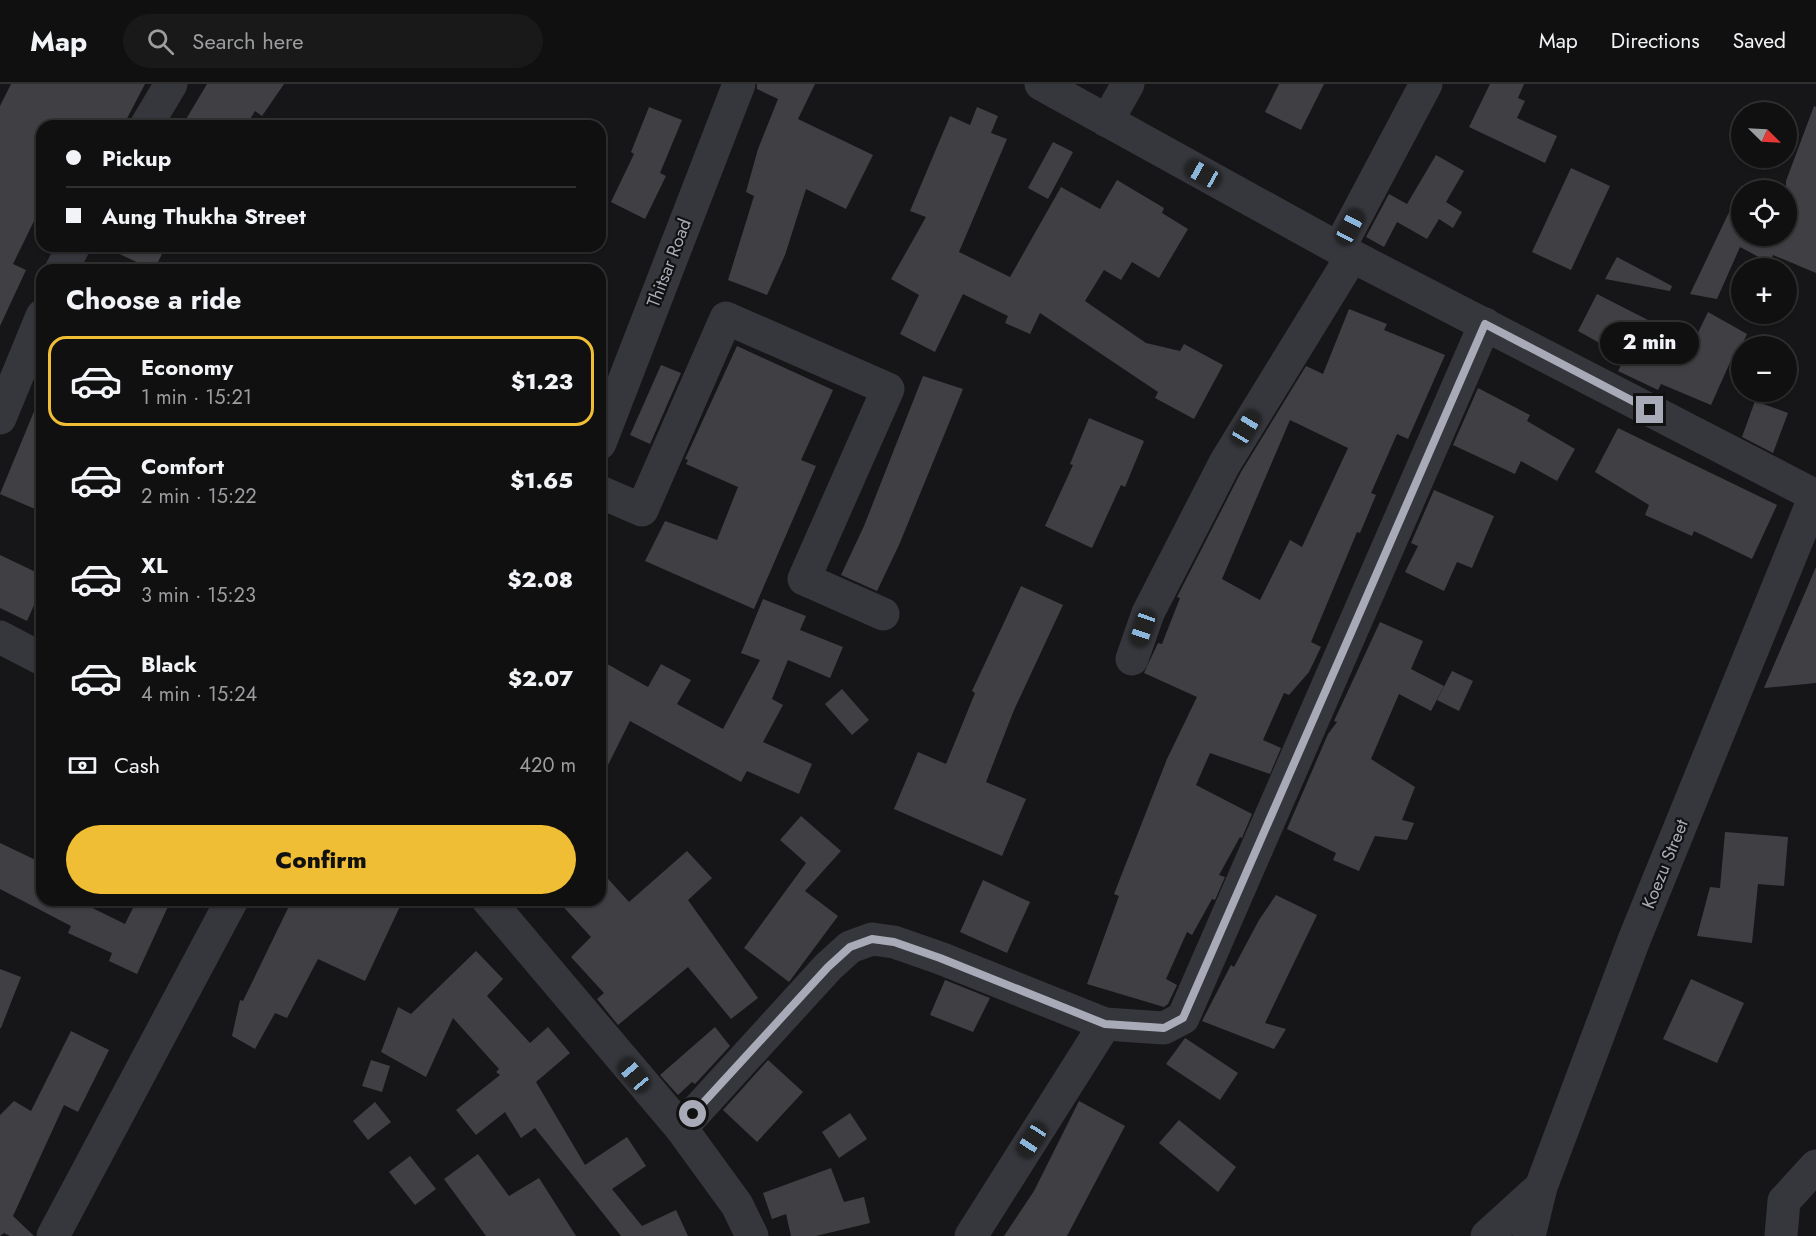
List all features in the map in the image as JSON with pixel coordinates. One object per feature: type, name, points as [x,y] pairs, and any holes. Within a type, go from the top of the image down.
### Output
[{"type":"street","points":[[150,120],[171,84]]},
{"type":"street","name":"Thitsar Road","points":[[606,428],[739,84]]},
{"type":"street","points":[[1041,84],[1345,252],[1816,496]]},
{"type":"street","points":[[1107,121],[1128,84]]},
{"type":"street","points":[[1132,659],[1148,613],[1225,463],[1345,252],[1426,84]]},
{"type":"street","points":[[606,495],[642,510],[726,318],[888,389],[804,579],[883,614]]},
{"type":"street","points":[[681,1128],[828,967],[850,947],[872,939],[894,942],[940,958],[1105,1024],[1164,1028],[1183,1018],[1300,754],[1485,324]]},
{"type":"street","points":[[0,418],[36,331]]},
{"type":"street","name":"Koezu Street","points":[[1529,1236],[1541,1187],[1634,940],[1816,496]]},
{"type":"street","points":[[0,637],[36,656]]},
{"type":"street","points":[[53,1236],[229,906]]},
{"type":"street","points":[[493,906],[681,1128],[737,1205],[752,1236]]},
{"type":"street","points":[[971,1236],[1105,1024]]},
{"type":"street","points":[[1781,1236],[1784,1201],[1816,1166]]},
{"type":"street","points":[[1487,1236],[1541,1187]]},
{"type":"building","points":[[11,84],[145,84],[126,120],[36,120],[36,217],[13,264],[26,270],[0,326],[0,106]]},
{"type":"building","points":[[207,84],[284,84],[262,116],[255,111],[250,120],[186,120]]},
{"type":"building","points":[[757,84],[815,84],[798,119],[873,155],[846,209],[806,189],[785,255],[767,295],[728,280],[754,196],[746,192],[758,149],[778,99],[757,89]]},
{"type":"building","points":[[1279,84],[1324,84],[1301,130],[1265,112]]},
{"type":"building","points":[[1490,84],[1524,84],[1518,98],[1525,101],[1517,118],[1557,136],[1545,163],[1469,127]]},
{"type":"building","points":[[1814,106],[1816,107],[1816,273],[1797,265],[1797,258],[1780,258],[1773,255],[1772,258],[1761,258],[1740,247],[1735,258],[1731,258],[1731,267],[1717,299],[1690,294],[1731,208],[1731,246],[1797,246],[1797,180],[1786,180],[1791,168],[1797,168],[1797,152]]},
{"type":"building","points":[[649,107],[682,120],[660,173],[666,176],[645,219],[611,202],[634,154],[631,152]]},
{"type":"building","points":[[977,107],[998,116],[991,133],[1007,139],[959,252],[1010,277],[1061,187],[1100,209],[1117,180],[1164,208],[1162,213],[1188,229],[1159,278],[1132,262],[1121,280],[1104,270],[1085,301],[1146,343],[1180,351],[1184,344],[1223,365],[1194,419],[1155,398],[1158,392],[1040,313],[1030,334],[1005,323],[1008,316],[963,294],[935,352],[900,334],[919,295],[891,279],[926,217],[910,211],[950,116],[970,125]]},
{"type":"building","points":[[1053,142],[1073,152],[1048,199],[1028,188]]},
{"type":"building","points":[[1436,155],[1464,171],[1446,202],[1462,212],[1453,228],[1439,219],[1427,239],[1397,222],[1384,247],[1366,237],[1389,194],[1407,204]]},
{"type":"building","points":[[1571,168],[1610,186],[1571,270],[1532,252]]},
{"type":"building","points":[[115,252],[163,252],[157,264],[141,264]]},
{"type":"building","points":[[1617,257],[1672,286],[1670,291],[1605,279]]},
{"type":"building","points":[[1597,294],[1693,343],[1708,312],[1747,334],[1746,336],[1731,336],[1731,360],[1711,405],[1661,384],[1658,390],[1618,371],[1625,357],[1578,331]]},
{"type":"building","points":[[1349,309],[1387,324],[1384,330],[1445,355],[1408,439],[1397,434],[1371,493],[1376,495],[1360,533],[1357,532],[1311,642],[1321,647],[1309,672],[1289,695],[1284,693],[1263,740],[1281,748],[1270,774],[1210,753],[1196,785],[1252,814],[1242,838],[1240,837],[1219,875],[1225,877],[1215,900],[1212,899],[1192,935],[1187,932],[1166,979],[1177,985],[1168,1004],[1164,1007],[1087,984],[1119,896],[1114,894],[1167,759],[1197,697],[1144,673],[1158,643],[1162,644],[1180,598],[1177,597],[1241,472],[1306,366],[1323,374]],"holes":[[[1290,420],[1348,448],[1302,547],[1290,540],[1260,600],[1222,579]]]},
{"type":"building","points":[[737,346],[833,390],[801,460],[816,466],[754,609],[645,561],[665,521],[717,540],[738,487],[686,464],[688,460],[685,459]]},
{"type":"building","points":[[661,365],[681,373],[650,444],[630,435]]},
{"type":"building","points":[[923,376],[963,389],[899,545],[877,591],[841,575],[864,526]]},
{"type":"building","points":[[1478,388],[1530,415],[1527,421],[1575,449],[1557,481],[1521,461],[1515,474],[1453,445]]},
{"type":"building","points":[[1755,402],[1788,413],[1773,453],[1742,437]]},
{"type":"building","points":[[36,407],[36,509],[0,494]]},
{"type":"building","points":[[1089,418],[1144,441],[1125,487],[1121,485],[1092,548],[1045,526],[1073,465],[1070,464]]},
{"type":"building","points":[[1618,428],[1777,505],[1752,559],[1694,531],[1692,536],[1645,515],[1649,505],[1595,472]]},
{"type":"building","points":[[1434,490],[1494,516],[1472,568],[1457,562],[1444,591],[1405,572],[1418,546],[1411,543]]},
{"type":"building","points":[[0,555],[36,572],[36,601],[27,621],[0,608]]},
{"type":"building","points":[[1816,567],[1816,683],[1764,688]]},
{"type":"building","points":[[1021,586],[1063,605],[1014,710],[986,782],[1026,799],[1002,856],[894,809],[918,752],[946,764],[975,693],[972,691]]},
{"type":"building","points":[[763,599],[806,616],[800,630],[843,647],[830,678],[788,660],[772,699],[783,705],[763,742],[812,764],[799,794],[747,771],[741,782],[630,721],[606,769],[606,663],[648,687],[661,664],[691,680],[677,704],[723,729],[760,660],[741,653]]},
{"type":"building","points":[[1380,622],[1423,641],[1411,669],[1444,686],[1431,711],[1399,694],[1371,759],[1415,787],[1402,820],[1414,823],[1407,840],[1375,836],[1359,871],[1333,860],[1336,853],[1287,829]]},
{"type":"building","points":[[1452,671],[1473,681],[1459,711],[1437,700]]},
{"type":"building","points":[[842,689],[869,720],[852,735],[825,704]]},
{"type":"building","points":[[801,816],[841,851],[805,891],[838,916],[789,982],[744,948],[806,863],[780,840]]},
{"type":"building","points":[[1725,832],[1788,837],[1784,886],[1758,884],[1752,943],[1697,936],[1710,887],[1720,888]]},
{"type":"building","points":[[0,843],[36,860],[36,906],[88,906],[125,924],[134,906],[168,906],[137,974],[109,961],[112,953],[68,933],[71,926],[0,889]]},
{"type":"building","points":[[687,851],[712,878],[688,900],[758,998],[731,1019],[688,967],[618,1025],[597,999],[604,993],[571,957],[591,937],[563,906],[606,906],[606,877],[629,902]]},
{"type":"building","points":[[983,880],[1030,902],[1007,953],[960,932]]},
{"type":"building","points":[[1276,895],[1317,915],[1265,1023],[1286,1029],[1274,1049],[1202,1021],[1231,965],[1234,967],[1259,920]]},
{"type":"building","points":[[289,906],[400,906],[365,981],[318,959],[287,1018],[275,1013],[255,1049],[232,1036],[240,1000],[243,1001]]},
{"type":"building","points":[[476,951],[503,979],[487,996],[530,1043],[548,1027],[570,1053],[536,1082],[585,1165],[627,1137],[646,1166],[612,1189],[642,1226],[676,1210],[688,1236],[621,1236],[535,1128],[521,1138],[505,1112],[476,1135],[456,1110],[500,1075],[496,1072],[499,1069],[453,1018],[426,1077],[381,1052],[398,1007],[411,1014]]},
{"type":"building","points":[[0,969],[21,977],[1,1028],[0,1028]]},
{"type":"building","points":[[1691,979],[1744,1003],[1717,1063],[1663,1039]]},
{"type":"building","points":[[945,980],[990,998],[973,1032],[930,1015]]},
{"type":"building","points":[[715,1027],[730,1046],[695,1084],[692,1082],[678,1095],[660,1075]]},
{"type":"building","points":[[71,1031],[109,1050],[78,1112],[64,1105],[13,1216],[34,1236],[10,1236],[4,1233],[0,1236],[0,1115],[14,1101],[31,1111]]},
{"type":"building","points":[[1185,1038],[1238,1073],[1220,1100],[1166,1064]]},
{"type":"building","points":[[371,1060],[390,1066],[382,1092],[362,1086]]},
{"type":"building","points":[[768,1060],[803,1092],[757,1142],[723,1110]]},
{"type":"building","points":[[1079,1101],[1125,1126],[1067,1236],[1004,1236],[1034,1191]]},
{"type":"building","points":[[375,1102],[391,1122],[368,1140],[353,1121]]},
{"type":"building","points":[[850,1113],[867,1139],[839,1158],[822,1132]]},
{"type":"building","points":[[1179,1120],[1236,1167],[1218,1192],[1159,1143]]},
{"type":"building","points":[[478,1154],[509,1196],[539,1178],[576,1236],[486,1236],[444,1179]]},
{"type":"building","points":[[410,1156],[436,1189],[415,1205],[389,1172]]},
{"type":"building","points":[[831,1168],[844,1202],[864,1197],[870,1223],[816,1236],[791,1236],[786,1214],[772,1219],[763,1193]]},
{"type":"route","points":[[693,1114],[828,967],[850,947],[872,939],[894,942],[940,958],[1105,1024],[1164,1028],[1183,1018],[1300,754],[1485,324],[1650,410]]}]
